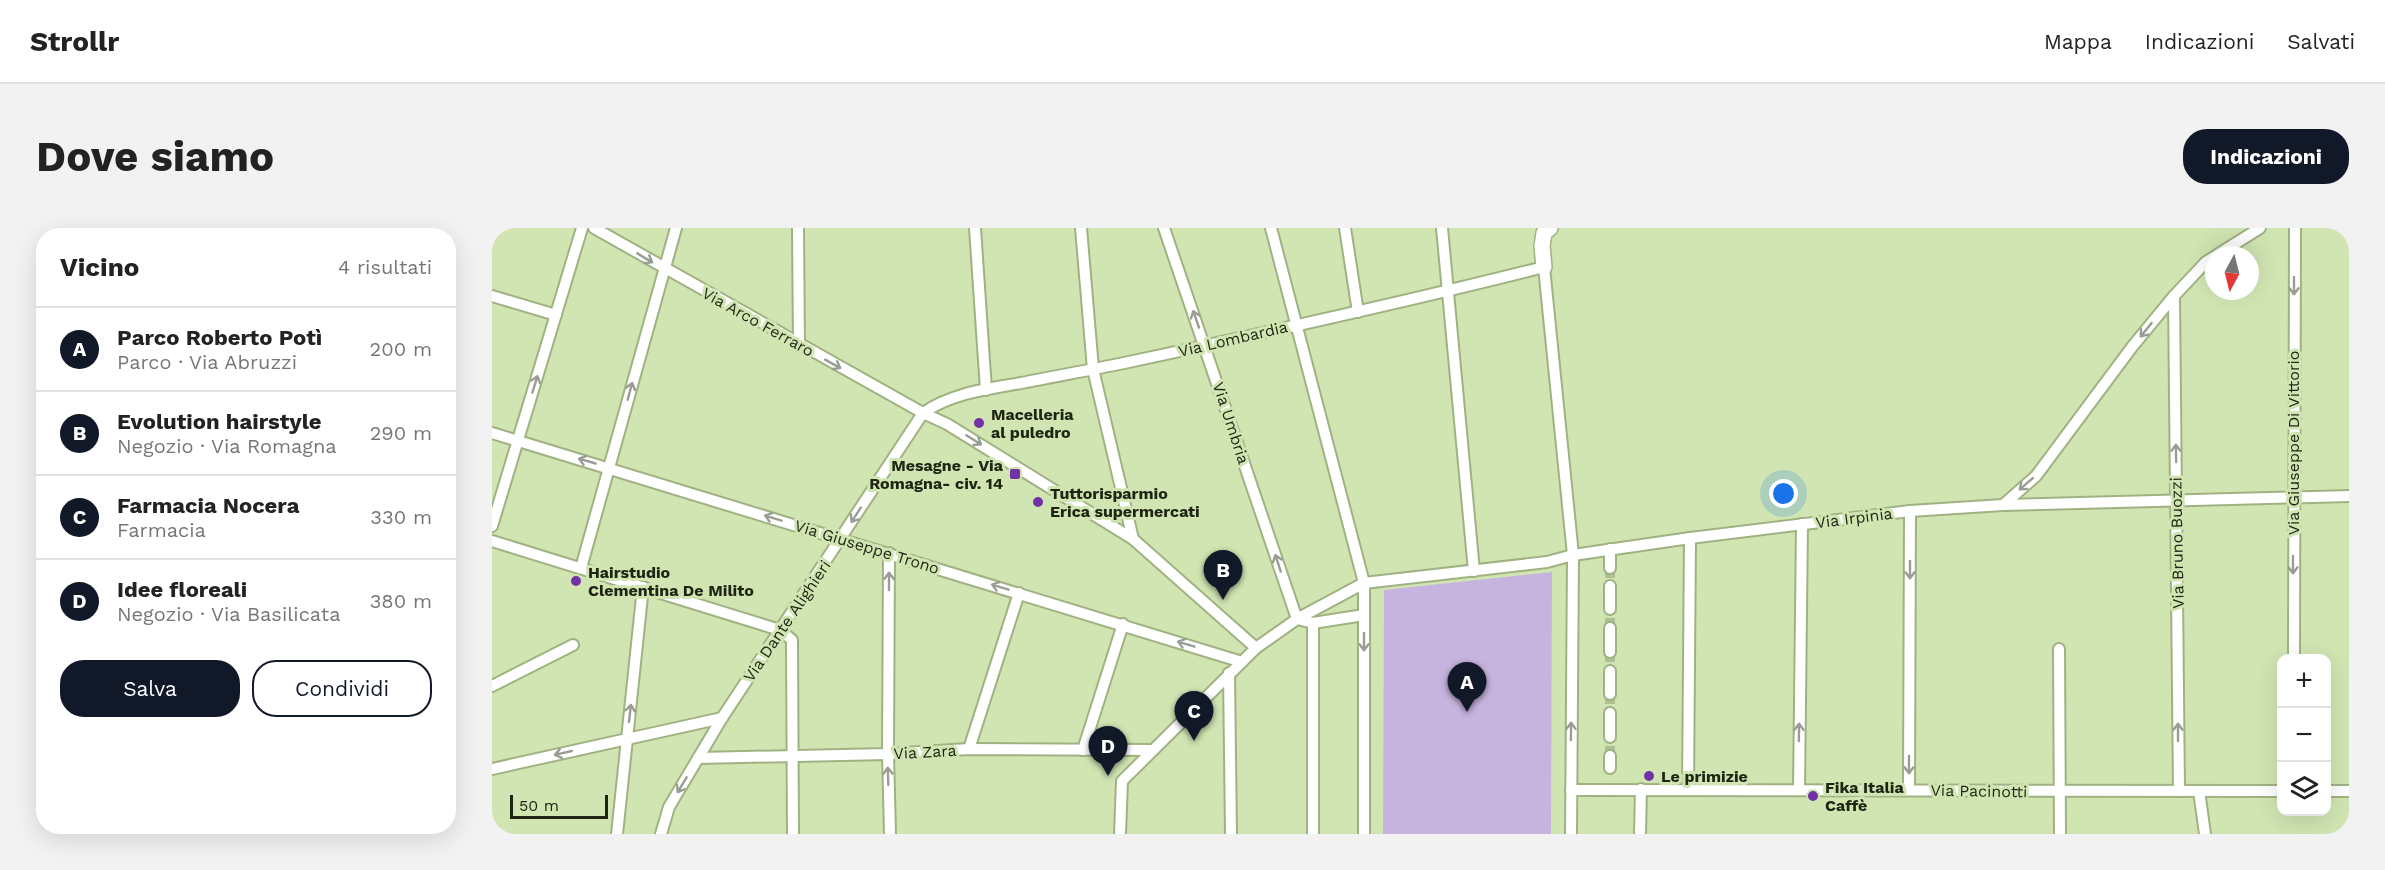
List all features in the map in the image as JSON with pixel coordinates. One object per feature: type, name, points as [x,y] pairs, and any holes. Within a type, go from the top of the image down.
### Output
[{"type":"street","points":[[492,526],[582,228]]},
{"type":"street","name":"Via Arco Ferraro","points":[[594,228],[799,345],[923,413],[948,423],[1133,539],[1256,648]]},
{"type":"street","points":[[581,568],[675,228]]},
{"type":"street","points":[[798,228],[799,345]]},
{"type":"street","points":[[975,228],[986,390]]},
{"type":"street","points":[[1081,228],[1093,369],[1133,539]]},
{"type":"street","name":"Via Umbria","points":[[1164,228],[1297,619]]},
{"type":"street","points":[[1271,228],[1364,583],[1364,834]]},
{"type":"street","points":[[1345,228],[1358,312]]},
{"type":"street","points":[[1442,228],[1474,571]]},
{"type":"street","points":[[1550,228],[1544,233],[1543,239],[1544,267],[1573,555],[1571,834]]},
{"type":"street","points":[[2231,246],[2260,228]]},
{"type":"street","name":"Via Giuseppe Di Vittorio","points":[[2294,654],[2295,228]]},
{"type":"street","points":[[2003,505],[2036,476],[2132,347],[2205,263]]},
{"type":"street","name":"Via Lombardia","points":[[923,413],[947,399],[1205,346],[1544,267]]},
{"type":"street","points":[[492,296],[556,315]]},
{"type":"street","name":"Via Bruno Buozzi","points":[[2174,296],[2179,791]]},
{"type":"street","name":"Via Dante Alighieri","points":[[662,834],[669,807],[722,718],[923,413]]},
{"type":"street","name":"Via Giuseppe Trono","points":[[492,433],[1242,662]]},
{"type":"street","name":"Via Irpinia","points":[[1364,583],[1547,562],[1610,549],[1910,511],[2003,505],[2349,496]]},
{"type":"street","points":[[1909,790],[1910,511]]},
{"type":"street","points":[[1798,790],[1802,524]]},
{"type":"street","points":[[1688,789],[1690,538]]},
{"type":"street","points":[[492,541],[780,630],[792,640],[794,834]]},
{"type":"street","points":[[1610,549],[1610,568]]},
{"type":"street","points":[[889,554],[890,834]]},
{"type":"street","points":[[1120,834],[1122,781],[1152,750],[1256,648],[1297,619],[1364,583]]},
{"type":"street","points":[[1610,586],[1610,609]]},
{"type":"street","points":[[616,834],[628,739],[642,587]]},
{"type":"street","points":[[969,749],[1019,593]]},
{"type":"street","points":[[1297,619],[1314,623],[1364,615]]},
{"type":"street","points":[[1313,834],[1314,623]]},
{"type":"street","points":[[1083,750],[1123,624]]},
{"type":"street","points":[[1610,628],[1610,652]]},
{"type":"street","points":[[492,686],[573,645]]},
{"type":"street","points":[[2059,649],[2060,834]]},
{"type":"street","points":[[1610,671],[1610,694]]},
{"type":"street","points":[[1229,673],[1231,834]]},
{"type":"street","points":[[1610,713],[1610,737]]},
{"type":"street","points":[[492,769],[722,718]]},
{"type":"street","name":"Via Zara","points":[[698,758],[888,754],[969,749],[1152,750]]},
{"type":"street","points":[[1610,756],[1610,768]]},
{"type":"street","points":[[1640,834],[1641,789]]},
{"type":"street","name":"Via Pacinotti","points":[[1571,790],[2277,791]]},
{"type":"street","points":[[2199,791],[2205,834]]},
{"type":"street","points":[[2331,791],[2349,791]]},
{"type":"shaded area","points":[[1552,572],[1551,834],[1383,834],[1384,590]]},
{"type":"tunnel","points":[[1610,568],[1610,586]]},
{"type":"tunnel","points":[[1610,609],[1610,628]]},
{"type":"tunnel","points":[[1610,652],[1610,671]]},
{"type":"tunnel","points":[[1610,694],[1610,713]]},
{"type":"tunnel","points":[[1610,737],[1610,756]]},
{"type":"place","name":"Macelleria al puledro","points":[[979,423]]},
{"type":"place","name":"Mesagne - Via Romagna- civ. 14","points":[[1015,474]]},
{"type":"place","name":"Tuttorisparmio Erica supermercati","points":[[1038,502]]},
{"type":"place","name":"Hairstudio Clementina De Milito","points":[[576,581]]},
{"type":"place","name":"Evolution hairstyle","points":[[1223,600]]},
{"type":"place","name":"Parco Roberto Potì","points":[[1467,712]]},
{"type":"place","name":"Farmacia Nocera","points":[[1194,741]]},
{"type":"place","name":"Idee floreali","points":[[1108,776]]},
{"type":"place","name":"Le primizie","points":[[1649,776]]},
{"type":"place","name":"Fika Italia Caffè","points":[[1813,796]]}]
